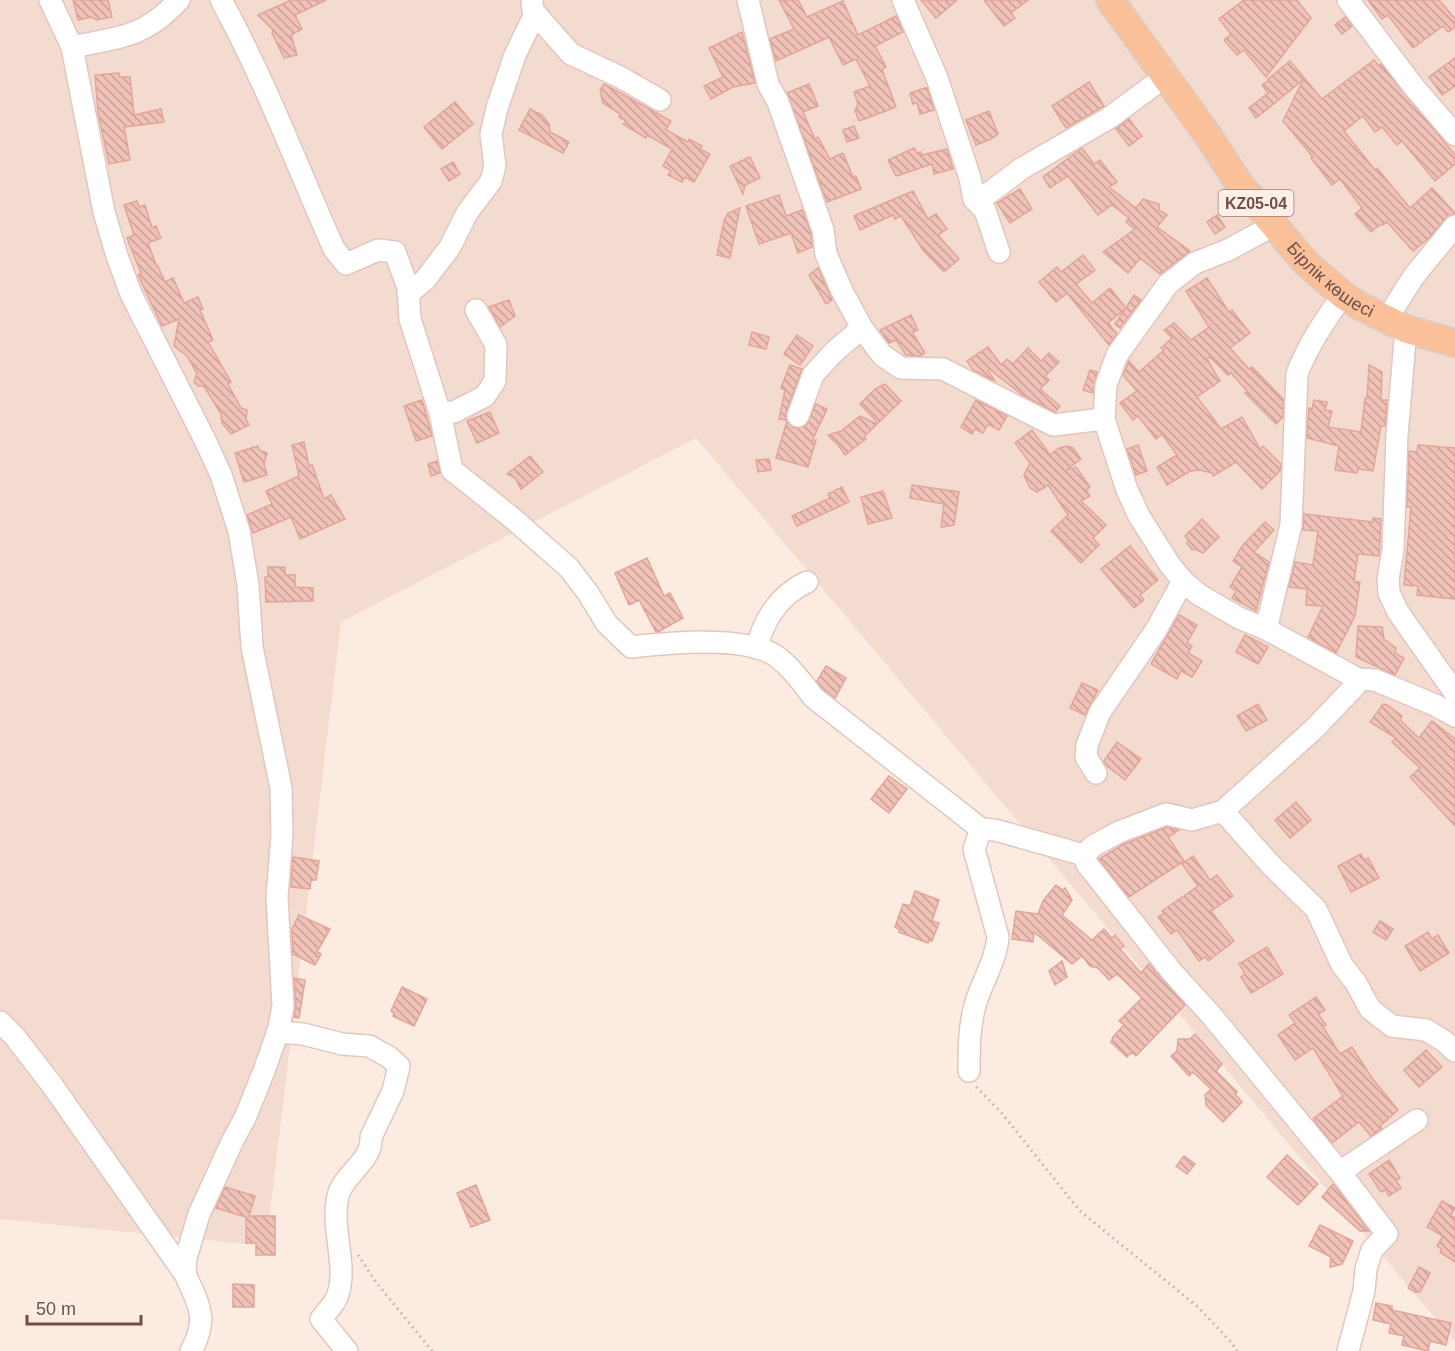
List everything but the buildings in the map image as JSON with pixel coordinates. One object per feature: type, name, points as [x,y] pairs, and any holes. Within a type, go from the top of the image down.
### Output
[{"type":"main road","name":"Бірлік көшесі","points":[[1110,0],[1166,76],[1238,182],[1306,263],[1343,295],[1396,325],[1455,343]]},
{"type":"street","points":[[50,0],[72,47],[104,212],[117,256],[131,294],[221,475],[239,531],[248,585],[252,647],[281,788],[282,835],[277,913],[283,1006],[264,1071],[245,1118],[232,1140],[199,1214],[186,1258],[185,1274]]},
{"type":"street","points":[[72,47],[136,33],[164,17],[179,0]]},
{"type":"street","points":[[221,0],[263,82],[334,249],[346,264],[378,250],[395,252],[408,294],[410,319],[440,413],[452,470],[511,517],[569,568],[607,624],[631,647],[677,642],[740,645],[757,648],[775,656],[803,683],[813,697],[981,829],[995,830],[1084,855]]},
{"type":"street","points":[[748,0],[768,84],[778,102],[823,231],[826,254],[862,328],[882,355],[901,368],[943,369],[1053,425],[1104,419]]},
{"type":"street","points":[[903,0],[937,78],[970,178],[974,199],[985,210],[999,252]]},
{"type":"street","points":[[1348,0],[1414,87],[1455,135]]},
{"type":"street","points":[[408,294],[425,280],[450,247],[468,213],[490,181],[495,166],[491,134],[497,108],[515,55],[535,7],[571,54],[620,77],[660,100]]},
{"type":"street","points":[[974,199],[990,193],[1021,169],[1109,118],[1166,76]]},
{"type":"street","points":[[1274,225],[1228,250],[1195,263],[1168,284],[1117,355],[1106,385],[1104,419],[1127,490],[1139,516],[1170,565],[1198,594],[1239,618],[1266,629],[1358,679],[1376,680],[1455,716]]},
{"type":"street","points":[[1455,226],[1414,276],[1396,325],[1398,435],[1393,550],[1388,579],[1389,593],[1398,612],[1455,693]]},
{"type":"street","points":[[1266,629],[1291,525],[1297,374],[1319,330],[1343,295]]},
{"type":"street","points":[[440,413],[454,412],[485,396],[495,381],[496,345],[476,310]]},
{"type":"street","points":[[798,416],[813,375],[834,352],[862,328]]},
{"type":"street","points":[[1096,773],[1086,757],[1087,745],[1100,712],[1156,630],[1183,580]]},
{"type":"street","points":[[757,648],[760,634],[780,601],[795,588],[807,582]]},
{"type":"street","points":[[1084,855],[1093,846],[1119,832],[1166,814],[1192,820],[1223,811],[1314,729],[1355,686],[1358,679]]},
{"type":"street","points":[[1223,811],[1270,864],[1316,909],[1337,956],[1356,983],[1370,1009],[1392,1026],[1426,1030],[1455,1051]]},
{"type":"street","points":[[969,1071],[970,1026],[976,1002],[997,949],[998,937],[974,849],[981,829]]},
{"type":"street","points":[[1084,855],[1087,864],[1172,972],[1212,1016],[1340,1172],[1387,1234],[1372,1250],[1366,1269],[1364,1292],[1348,1351]]},
{"type":"street","points":[[0,1022],[15,1037],[52,1085],[185,1274],[201,1308],[198,1338],[191,1351]]},
{"type":"street","points":[[277,1032],[369,1047],[389,1057],[399,1066],[393,1090],[371,1137],[372,1144],[358,1167],[344,1181],[338,1196],[336,1218],[341,1265],[340,1279],[337,1297],[321,1319],[347,1351]]},
{"type":"street","points":[[1340,1172],[1417,1120]]},
{"type":"path","points":[[969,1071],[973,1084],[1000,1111],[1080,1211],[1197,1307],[1237,1351]]},
{"type":"path","points":[[357,1252],[376,1282],[432,1351]]},
{"type":"shaded area","points":[[0,0],[1455,0],[1455,1342],[696,438],[341,622],[266,1246],[0,1219]]}]
